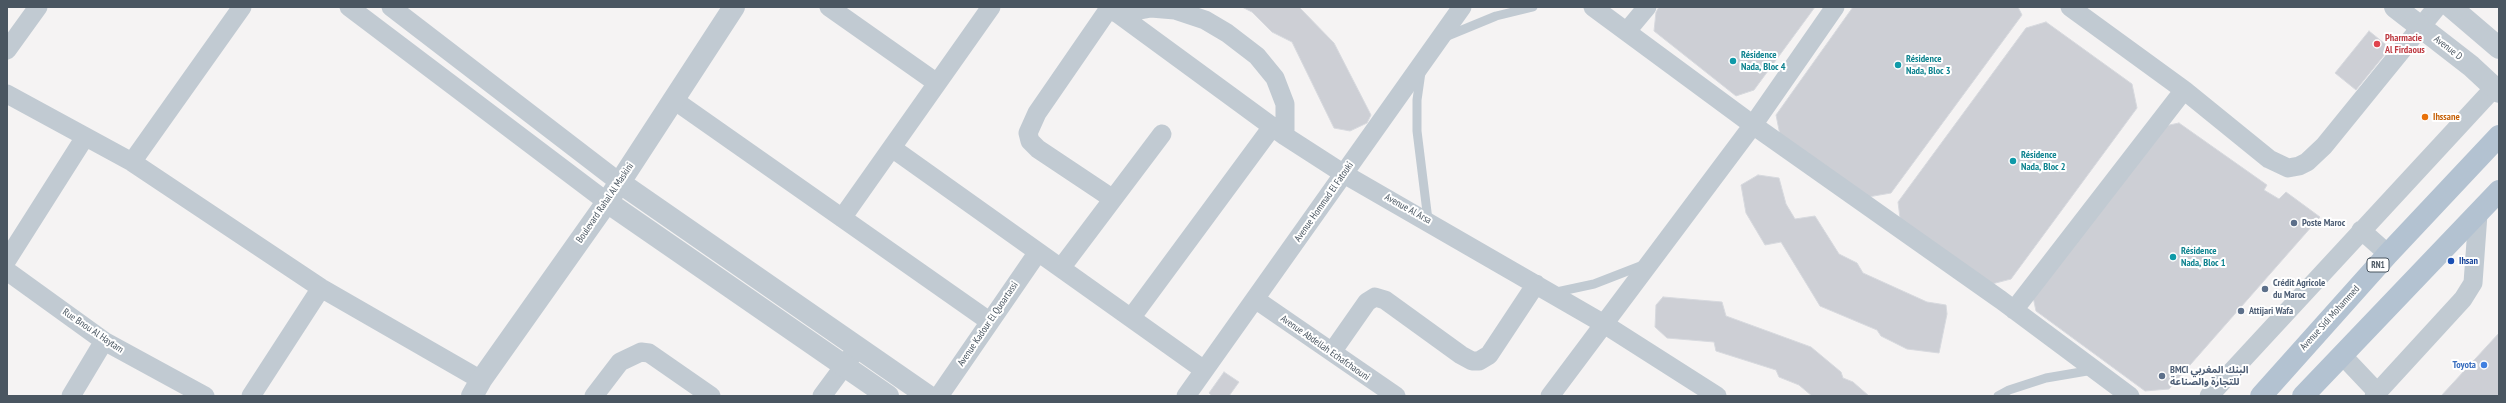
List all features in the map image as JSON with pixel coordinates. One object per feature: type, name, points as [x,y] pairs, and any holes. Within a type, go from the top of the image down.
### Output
[{"type":"main road","name":"Avenue Sidi Mohammed","points":[[2261,396],[2388,254],[2499,136]]},
{"type":"main road","points":[[2303,396],[2498,192]]},
{"type":"street","points":[[7,50],[38,7]]},
{"type":"street","points":[[132,162],[242,7]]},
{"type":"street","points":[[349,7],[607,202],[888,396]]},
{"type":"street","points":[[390,7],[619,182],[928,396]]},
{"type":"street","name":"Boulevard Rahal Al Maskini","points":[[477,388],[607,202],[734,7]]},
{"type":"street","points":[[829,7],[937,83]]},
{"type":"street","points":[[842,218],[991,7]]},
{"type":"street","name":"Avenue Hommad El Fatouki","points":[[1194,393],[1204,370],[1462,7]]},
{"type":"street","points":[[1593,7],[1753,125],[2014,310],[2130,396]]},
{"type":"street","points":[[1627,31],[1647,7]]},
{"type":"street","points":[[1550,396],[1753,125],[1835,7]]},
{"type":"street","points":[[2070,7],[2184,90],[2269,159],[2288,168],[2299,166],[2324,146],[2437,7]]},
{"type":"street","name":"Avenue D","points":[[2395,7],[2422,27],[2497,90]]},
{"type":"street","points":[[2451,7],[2499,48]]},
{"type":"street","points":[[1113,199],[1038,149],[1030,141],[1028,133],[1037,113],[1112,9],[1151,8],[1174,10],[1205,20],[1227,32],[1257,56],[1275,78],[1285,104],[1278,132],[1131,318]]},
{"type":"street","name":"Avenue Al Arsa","points":[[1112,9],[1278,132],[1344,174],[1428,220],[1604,324],[1717,396]]},
{"type":"street","points":[[2014,310],[2184,90]]},
{"type":"street","points":[[2208,396],[2361,230],[2497,90]]},
{"type":"street","points":[[7,94],[132,162],[321,288],[477,388]]},
{"type":"street","points":[[674,100],[989,321]]},
{"type":"street","points":[[1061,268],[1162,134]]},
{"type":"street","points":[[7,260],[85,137]]},
{"type":"street","points":[[892,148],[1204,370]]},
{"type":"street","points":[[2342,355],[2375,394],[2462,299],[2474,283],[2478,214]]},
{"type":"street","points":[[2361,230],[2388,254]]},
{"type":"street","name":"Avenue Kadour El Quoartassi","points":[[939,396],[989,321],[1038,252]]},
{"type":"street","name":"Rue Bnou Al Haytam","points":[[7,271],[104,341],[204,396]]},
{"type":"street","points":[[251,396],[321,288]]},
{"type":"street","points":[[1332,352],[1367,302],[1375,297],[1385,300],[1461,355],[1472,361],[1480,361],[1489,355],[1544,288]]},
{"type":"street","name":"Avenue Abdellah Echafchaouni","points":[[1255,299],[1332,352],[1371,389],[1396,396]]},
{"type":"street","points":[[71,396],[104,341]]},
{"type":"street","points":[[822,396],[858,348]]},
{"type":"street","points":[[594,396],[620,362],[641,352],[649,353],[711,396]]},
{"type":"lane","points":[[1438,41],[1496,16],[1533,7]]},
{"type":"lane","points":[[1423,62],[1417,100],[1417,131],[1428,220]]},
{"type":"lane","points":[[1544,288],[1594,284],[1651,261]]},
{"type":"lane","points":[[1998,396],[2009,390],[2046,378],[2095,370]]},
{"type":"building","points":[[1242,7],[1299,7],[1334,43],[1371,115],[1367,123],[1350,131],[1334,128],[1292,42],[1272,32],[1252,12]]},
{"type":"building","name":"Résidence Nada, Bloc 4","points":[[1659,7],[1815,7],[1754,90],[1736,96],[1654,31],[1656,12]]},
{"type":"building","name":"Résidence Nada, Bloc 3","points":[[1853,7],[2018,7],[2022,15],[1891,193],[1868,197],[1780,135],[1776,115]]},
{"type":"building","name":"Résidence Nada, Bloc 2","points":[[2046,22],[2132,84],[2137,108],[2011,279],[1988,285],[1900,218],[1898,202],[2026,28]]},
{"type":"building","points":[[2369,31],[2390,48],[2356,90],[2335,73]]},
{"type":"building","name":"Résidence Nada, Bloc 1","points":[[2179,123],[2267,185],[2264,190],[2279,199],[2286,192],[2320,217],[2169,389],[2145,391],[2036,311],[2033,297],[2160,127]]},
{"type":"building","points":[[1758,175],[1779,178],[1786,204],[1795,219],[1815,216],[1839,254],[1857,263],[1863,273],[1927,302],[1946,305],[1947,314],[1939,353],[1907,349],[1881,336],[1877,330],[1820,306],[1781,242],[1765,245],[1746,213],[1741,185]]},
{"type":"building","points":[[1663,297],[1722,302],[1726,316],[1811,347],[1841,372],[1843,378],[1853,382],[1869,396],[1812,396],[1799,385],[1779,377],[1776,370],[1716,351],[1714,342],[1667,338],[1655,327],[1656,305]]},
{"type":"building","name":"Toyota","points":[[2499,333],[2499,396],[2441,396]]},
{"type":"building","points":[[1224,372],[1239,382],[1229,396],[1212,396],[1209,393]]},
{"type":"place","name":"Pharmacie Al Firdaous","points":[[2377,44]]},
{"type":"place","name":"Résidence Nada, Bloc 4","points":[[1733,61]]},
{"type":"place","name":"Résidence Nada, Bloc 3","points":[[1898,65]]},
{"type":"place","name":"Ihssane","points":[[2425,117]]},
{"type":"place","name":"Résidence Nada, Bloc 2","points":[[2013,161]]},
{"type":"place","name":"Poste Maroc","points":[[2294,223]]},
{"type":"place","name":"Résidence Nada, Bloc 1","points":[[2173,257]]},
{"type":"place","name":"Ihsan","points":[[2451,261]]},
{"type":"place","name":"Crédit Agricole du Maroc","points":[[2265,289]]},
{"type":"place","name":"Attijari Wafa","points":[[2241,311]]},
{"type":"place","name":"Toyota","points":[[2484,365]]},
{"type":"place","name":"BMCI البنك المغربي للتجارة والصناعة","points":[[2162,376]]}]
